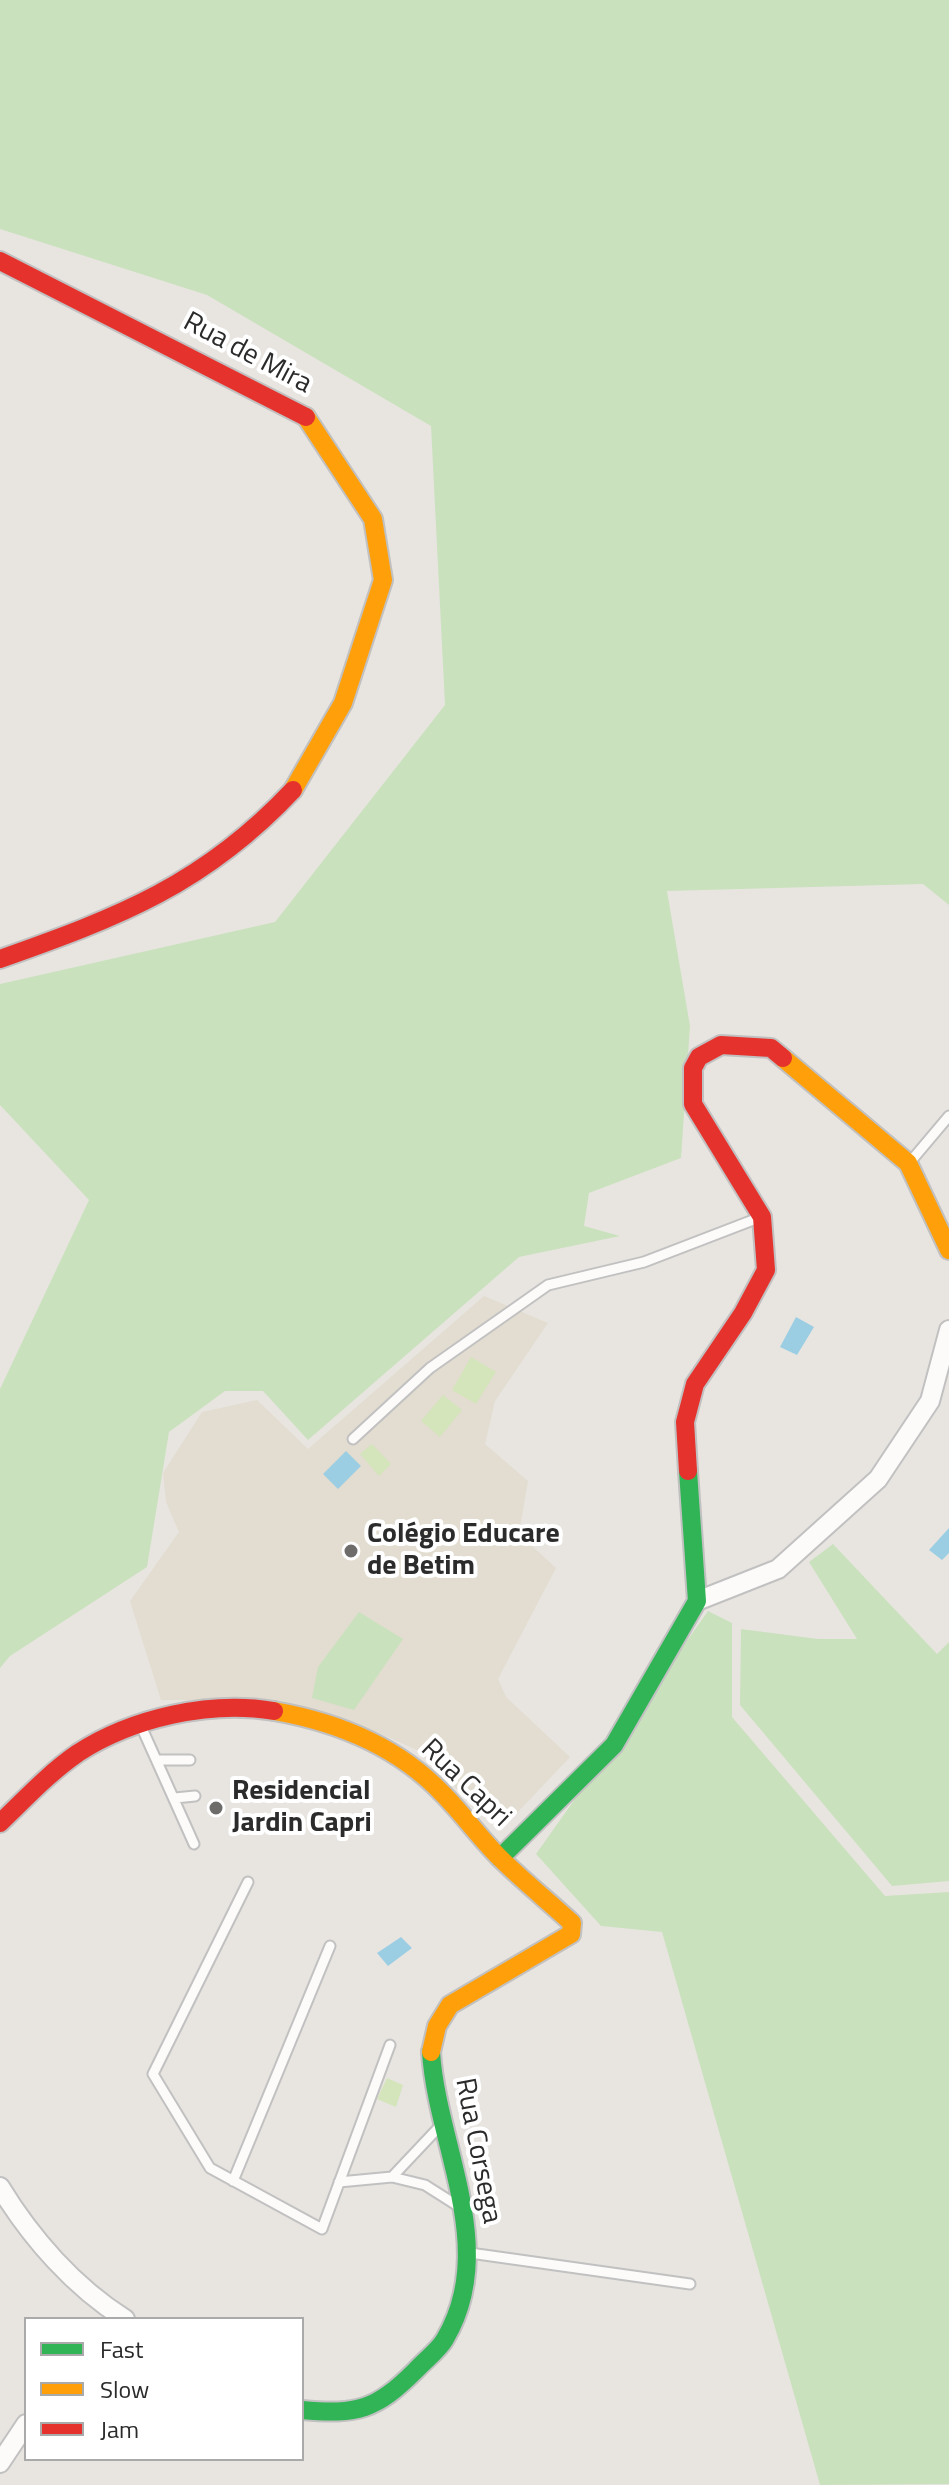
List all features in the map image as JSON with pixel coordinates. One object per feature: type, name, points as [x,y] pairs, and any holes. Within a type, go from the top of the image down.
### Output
[{"type":"street","name":"Rua de Mira","points":[[0,261],[304,414],[373,519],[383,580],[343,703],[293,791],[249,835],[186,881],[97,925],[0,959]]},
{"type":"street","points":[[500,1858],[614,1745],[697,1601],[685,1422],[695,1384],[743,1313],[766,1270],[762,1217],[693,1104],[689,1084],[691,1064],[713,1045],[742,1041],[771,1048],[908,1163],[949,1250]]},
{"type":"street","points":[[697,1601],[778,1569],[878,1479],[930,1401],[949,1330]]},
{"type":"street","name":"Rua Capri","points":[[0,1823],[60,1767],[92,1745],[141,1726],[201,1709],[249,1708],[329,1720],[393,1753],[430,1781],[500,1858],[572,1923]]},
{"type":"street","name":"Rua Corsega","points":[[304,2410],[344,2414],[390,2396],[445,2340],[460,2301],[466,2253],[465,2210],[433,2083],[431,2051],[437,2026],[450,2005],[571,1934],[572,1923]]},
{"type":"street","points":[[0,2187],[23,2225],[101,2313]]},
{"type":"street","points":[[0,2463],[24,2427]]},
{"type":"lane","points":[[908,1163],[949,1116]]},
{"type":"lane","points":[[353,1439],[430,1368],[548,1285],[644,1262],[762,1217]]},
{"type":"lane","points":[[141,1726],[194,1844]]},
{"type":"lane","points":[[157,1760],[190,1760]]},
{"type":"lane","points":[[175,1798],[195,1796]]},
{"type":"lane","points":[[248,1882],[153,2074],[210,2168],[322,2229],[390,2045]]},
{"type":"lane","points":[[233,2181],[330,1946]]},
{"type":"lane","points":[[392,2177],[443,2122]]},
{"type":"lane","points":[[339,2182],[392,2177],[425,2185],[465,2210]]},
{"type":"lane","points":[[466,2253],[690,2284]]},
{"type":"shaded area","name":"Colégio Educare de Betim","points":[[484,1296],[548,1323],[495,1401],[485,1444],[528,1481],[519,1534],[556,1568],[498,1679],[506,1697],[570,1757],[500,1831],[417,1750],[354,1722],[278,1700],[161,1700],[130,1601],[179,1532],[166,1502],[163,1473],[202,1412],[257,1400],[308,1449]]},
{"type":"green space","points":[[0,0],[949,0],[949,905],[923,884],[667,891],[690,1026],[681,1158],[589,1193],[584,1226],[620,1236],[519,1257],[308,1440],[263,1391],[225,1391],[169,1432],[147,1567],[10,1656],[0,1668],[0,1389],[89,1200],[0,1105],[0,984],[275,922],[445,705],[431,426],[207,295],[0,229]]},
{"type":"green space","points":[[471,1357],[496,1372],[476,1404],[452,1390]]},
{"type":"green space","points":[[443,1395],[462,1410],[440,1437],[421,1421]]},
{"type":"green space","points":[[372,1444],[391,1464],[379,1476],[360,1454]]},
{"type":"green space","points":[[833,1544],[937,1654],[949,1642],[949,1881],[892,1886],[740,1705],[741,1629],[818,1639],[857,1639],[809,1562]]},
{"type":"green space","points":[[708,1611],[732,1623],[732,1717],[885,1896],[949,1892],[949,2484],[820,2485],[662,1932],[601,1926],[536,1854]]},
{"type":"green space","points":[[359,1612],[403,1639],[354,1710],[312,1698],[318,1667]]},
{"type":"green space","points":[[387,2078],[403,2085],[396,2107],[377,2099]]},
{"type":"water","points":[[796,1317],[814,1327],[797,1355],[780,1347]]},
{"type":"water","points":[[346,1451],[361,1466],[338,1489],[323,1474]]},
{"type":"water","points":[[949,1528],[949,1553],[942,1560],[929,1550]]},
{"type":"water","points":[[401,1937],[412,1948],[388,1966],[377,1953]]},
{"type":"traffic: fast","points":[[500,1858],[614,1745],[697,1601],[688,1471]]},
{"type":"traffic: fast","points":[[304,2410],[352,2410],[377,2402],[389,2394],[436,2351],[445,2339],[460,2304],[466,2269],[466,2233],[431,2052]]},
{"type":"traffic: slow","points":[[293,790],[343,703],[383,580],[373,519],[306,417]]},
{"type":"traffic: slow","points":[[783,1058],[908,1163],[949,1250]]},
{"type":"traffic: slow","points":[[274,1711],[343,1729],[405,1761],[442,1793],[508,1866],[572,1923],[571,1934],[450,2005],[437,2026],[431,2052]]},
{"type":"traffic: jam","points":[[0,261],[306,417]]},
{"type":"traffic: jam","points":[[0,959],[122,912],[193,874],[260,823],[293,790]]},
{"type":"traffic: jam","points":[[688,1471],[685,1422],[695,1384],[743,1313],[766,1270],[762,1217],[693,1104],[693,1068],[699,1057],[721,1045],[771,1048],[783,1058]]},
{"type":"traffic: jam","points":[[0,1823],[67,1761],[122,1730],[198,1710],[249,1708],[274,1711]]},
{"type":"place","name":"Colégio Educare de Betim","points":[[351,1551]]},
{"type":"place","name":"Residencial Jardin Capri","points":[[216,1808]]}]
